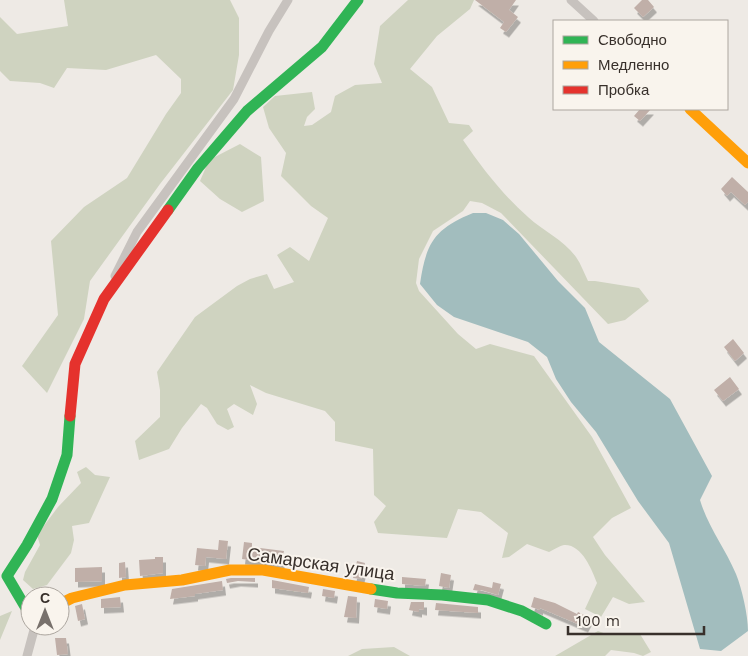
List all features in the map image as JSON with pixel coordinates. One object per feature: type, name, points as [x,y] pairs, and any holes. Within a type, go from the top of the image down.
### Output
[{"type":"street","points":[[20,601],[7,576],[27,545],[52,499],[67,455],[75,364],[137,232],[234,99],[269,31],[288,0]]},
{"type":"street","points":[[104,299],[204,161],[247,111],[322,47],[358,0]]},
{"type":"street","points":[[571,0],[593,20]]},
{"type":"street","points":[[691,110],[748,162]]},
{"type":"street","name":"Самарская улица","points":[[70,599],[125,585],[182,580],[230,570],[263,570],[362,588],[488,600],[522,611],[546,624]]},
{"type":"street","points":[[27,656],[32,636]]},
{"type":"green space","points":[[64,0],[230,0],[239,18],[239,55],[233,90],[160,184],[90,281],[84,319],[47,393],[22,366],[58,315],[51,241],[84,207],[127,178],[181,93],[181,79],[156,55],[106,70],[67,68],[54,88],[40,83],[10,81],[0,71],[0,17],[17,34],[68,26]]},
{"type":"green space","points":[[408,0],[474,0],[470,9],[437,36],[410,69],[432,87],[449,123],[469,125],[473,131],[463,140],[485,171],[519,209],[571,251],[588,281],[639,288],[649,301],[625,320],[608,324],[501,213],[482,203],[470,201],[463,211],[433,231],[419,259],[416,283],[419,291],[458,334],[476,349],[490,344],[534,356],[592,437],[631,508],[612,518],[593,537],[605,555],[645,602],[629,604],[613,597],[601,617],[585,609],[597,583],[581,553],[570,546],[564,545],[549,552],[527,544],[509,557],[502,558],[508,533],[481,512],[458,509],[447,538],[378,533],[374,522],[386,506],[374,495],[373,449],[335,441],[335,422],[325,411],[266,393],[250,385],[257,404],[253,415],[234,404],[227,409],[234,427],[228,430],[217,424],[207,408],[201,404],[182,428],[169,449],[139,460],[135,441],[160,417],[160,390],[157,372],[195,317],[237,286],[250,279],[267,274],[274,289],[294,282],[277,255],[290,247],[309,261],[328,218],[311,206],[281,176],[286,153],[269,128],[263,107],[275,96],[312,92],[315,109],[307,117],[304,126],[312,125],[331,112],[335,96],[355,85],[382,83],[374,64],[380,26]]},
{"type":"green space","points":[[240,144],[261,157],[264,201],[242,212],[220,199],[200,181],[209,160]]},
{"type":"green space","points":[[86,467],[95,475],[110,477],[89,523],[72,526],[74,540],[71,553],[47,585],[30,586],[23,580],[25,572],[40,545],[37,535],[58,507],[81,483],[77,472]]},
{"type":"green space","points":[[12,611],[0,640],[0,616]]},
{"type":"green space","points":[[598,631],[609,635],[640,634],[651,652],[643,656],[611,650],[605,656],[555,656]]},
{"type":"green space","points":[[394,647],[410,656],[348,656],[362,649]]},
{"type":"water","points":[[473,213],[486,213],[503,220],[519,234],[558,281],[585,308],[599,342],[670,399],[712,476],[700,500],[707,519],[736,574],[744,602],[748,631],[721,651],[700,649],[669,543],[638,501],[596,432],[571,402],[556,379],[547,357],[528,342],[454,317],[437,305],[420,284],[425,258],[434,239],[449,225]]},
{"type":"building","points":[[475,0],[516,0],[509,10],[518,17],[506,32],[500,28],[504,22]]},
{"type":"building","points":[[642,0],[648,0],[654,7],[643,17],[634,8]]},
{"type":"building","points":[[639,110],[650,110],[640,121],[634,116]]},
{"type":"building","points":[[732,177],[748,192],[748,202],[745,205],[731,192],[727,196],[721,189]]},
{"type":"building","points":[[733,339],[744,353],[735,361],[724,347]]},
{"type":"building","points":[[730,377],[739,389],[723,401],[714,390]]},
{"type":"building","points":[[219,540],[228,541],[226,559],[206,557],[205,566],[195,565],[197,548],[218,550]]},
{"type":"building","points":[[244,542],[252,543],[252,547],[284,551],[281,564],[242,559]]},
{"type":"building","points":[[155,557],[163,557],[163,573],[140,576],[139,560],[155,559]]},
{"type":"building","points":[[357,561],[365,563],[361,579],[353,578]]},
{"type":"building","points":[[125,562],[126,577],[119,578],[119,563]]},
{"type":"building","points":[[102,567],[102,581],[75,582],[75,568]]},
{"type":"building","points":[[441,573],[451,575],[449,588],[439,586]]},
{"type":"building","points":[[402,577],[426,579],[425,586],[402,584]]},
{"type":"building","points":[[255,578],[255,582],[238,581],[227,583],[226,579]]},
{"type":"building","points":[[272,580],[309,587],[308,593],[272,588]]},
{"type":"building","points":[[222,581],[223,590],[170,599],[172,589]]},
{"type":"building","points":[[493,582],[501,584],[498,595],[481,590],[473,590],[475,584],[492,588]]},
{"type":"building","points":[[323,589],[335,591],[334,598],[322,596]]},
{"type":"building","points":[[348,596],[357,597],[356,618],[344,617]]},
{"type":"building","points":[[120,597],[121,607],[101,608],[101,599]]},
{"type":"building","points":[[534,597],[555,603],[590,618],[585,627],[540,608],[540,610],[531,607]]},
{"type":"building","points":[[375,599],[388,601],[387,609],[374,607]]},
{"type":"building","points":[[411,602],[424,602],[424,610],[419,609],[419,612],[409,610]]},
{"type":"building","points":[[436,603],[478,607],[478,613],[435,610]]},
{"type":"building","points":[[82,604],[85,619],[78,621],[75,606]]},
{"type":"building","points":[[55,638],[66,638],[68,654],[57,655]]},
{"type":"traffic: fast","points":[[168,210],[198,168],[247,111],[322,47],[358,0]]},
{"type":"traffic: fast","points":[[20,598],[7,576],[27,545],[52,499],[67,455],[70,416]]},
{"type":"traffic: fast","points":[[371,589],[397,593],[488,600],[522,611],[546,624]]},
{"type":"traffic: slow","points":[[691,110],[748,163]]},
{"type":"traffic: slow","points":[[70,599],[125,585],[182,580],[230,570],[263,570],[371,589]]},
{"type":"traffic: jam","points":[[70,416],[75,364],[104,299],[168,210]]}]
